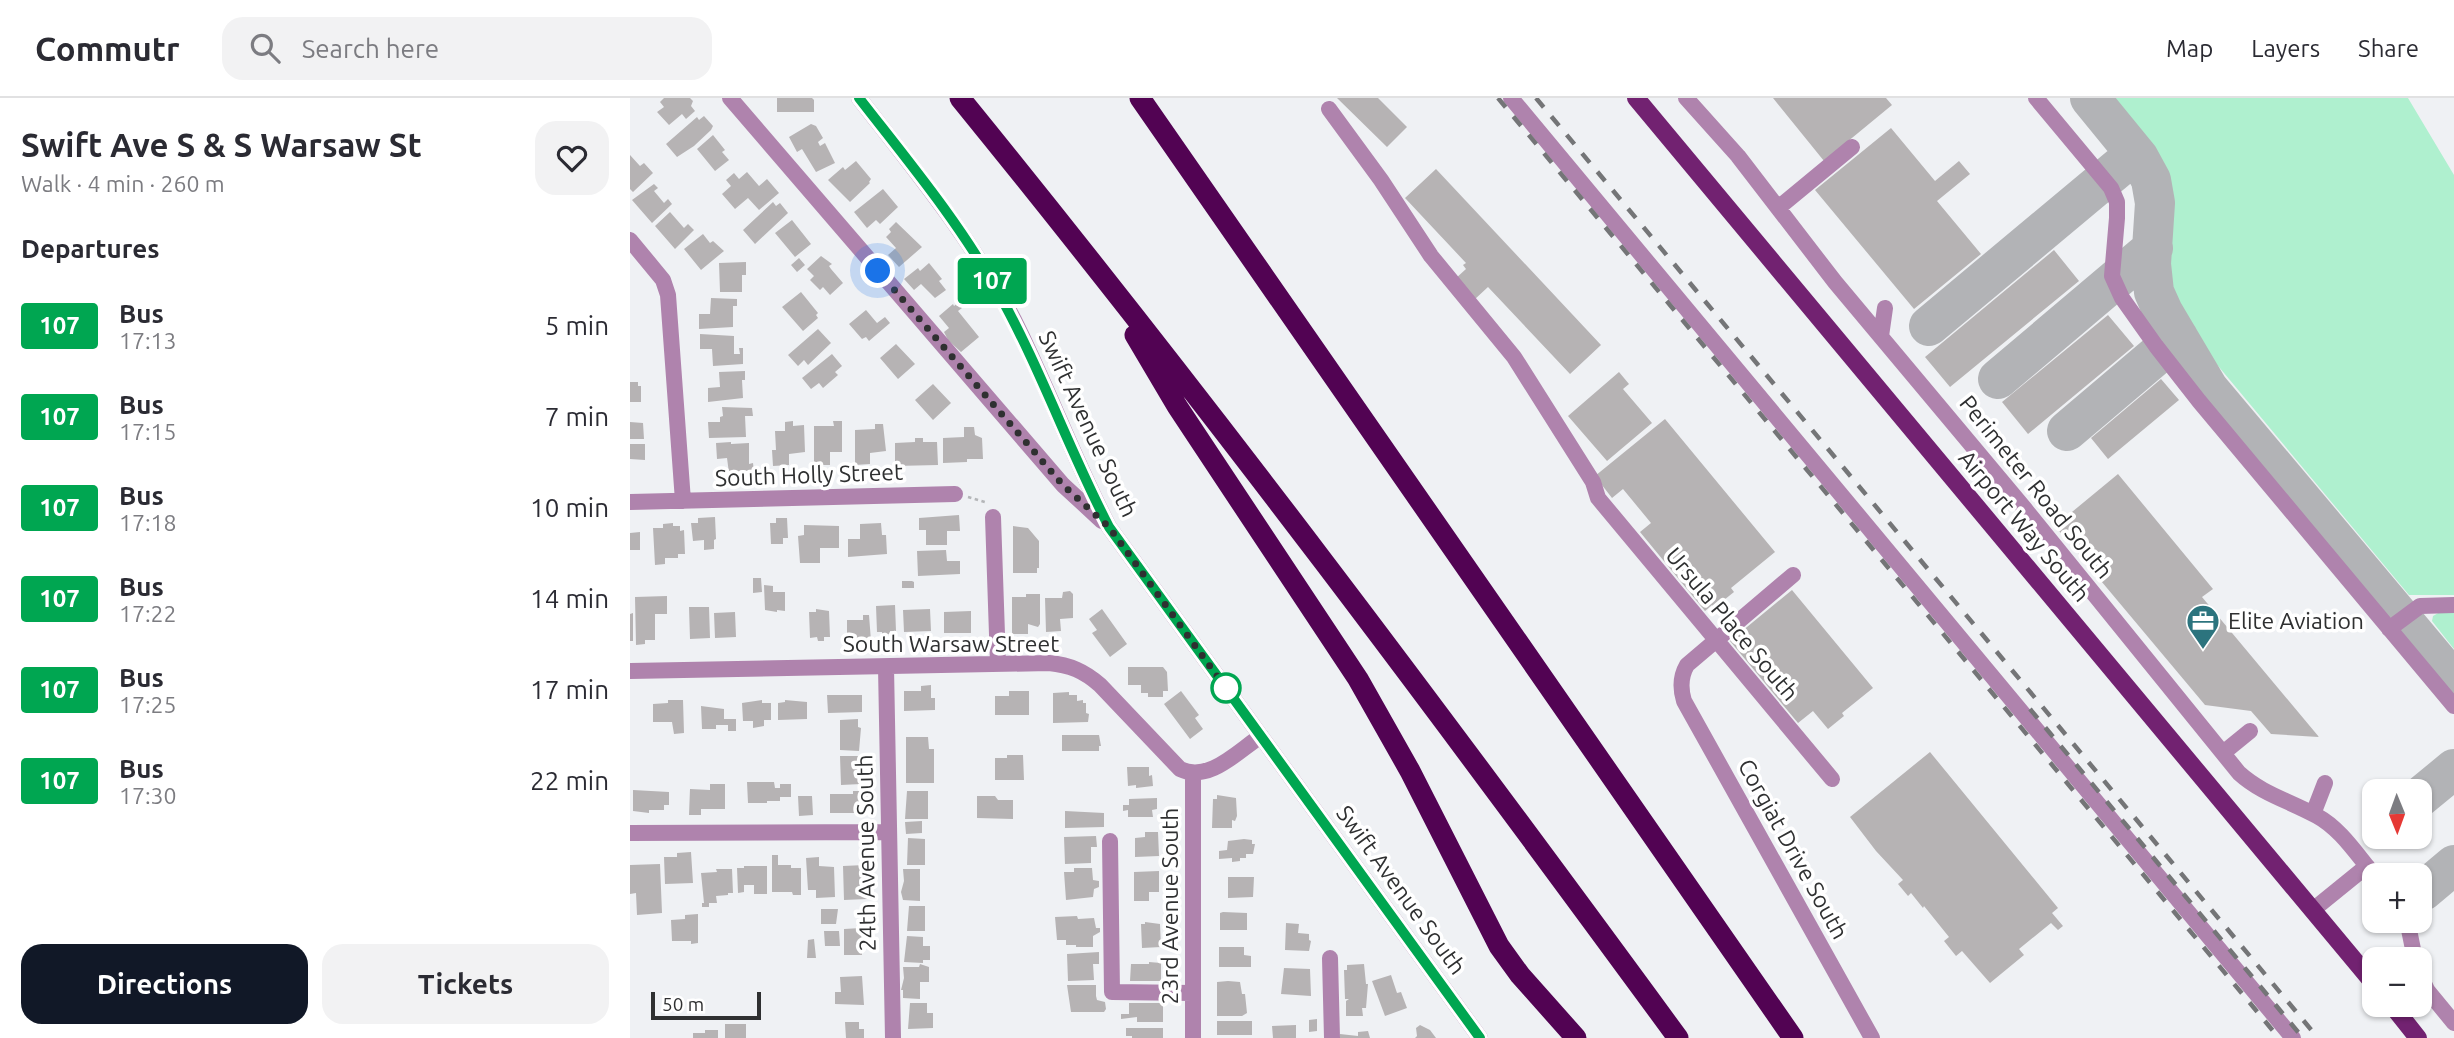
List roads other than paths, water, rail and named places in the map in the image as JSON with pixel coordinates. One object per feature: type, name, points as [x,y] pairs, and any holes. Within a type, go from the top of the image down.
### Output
[{"type":"highway","points":[[960,98],[1083,249],[1417,682],[1678,1038]]},
{"type":"highway","points":[[1140,98],[1793,1038]]},
{"type":"highway","points":[[1083,249],[1177,406],[1358,679],[1410,771],[1499,946],[1520,975],[1576,1038]]},
{"type":"main road","name":"Airport Way South","points":[[1636,98],[2362,969]]},
{"type":"main road","points":[[2401,1017],[2418,1038]]},
{"type":"street","points":[[730,98],[1063,485],[1109,527]]},
{"type":"street","name":"Swift Avenue South","points":[[859,98],[953,219],[986,270],[1014,321],[1109,527],[1480,1038]]},
{"type":"street","points":[[1511,98],[2293,1038]]},
{"type":"street","name":"Perimeter Road South","points":[[1686,98],[1738,156],[1835,282],[2239,773],[2261,790],[2313,814],[2338,831],[2364,863]]},
{"type":"street","points":[[2036,98],[2112,188],[2117,218],[2112,276],[2122,298],[2199,401],[2454,706]]},
{"type":"street","name":"Ursula Place South","points":[[1329,109],[1432,256],[1514,357],[1593,482],[1598,498],[1832,779]]},
{"type":"street","points":[[1778,208],[1852,146]]},
{"type":"street","points":[[630,240],[658,273],[668,295],[683,501]]},
{"type":"street","points":[[1881,336],[1885,307]]},
{"type":"street","name":"South Holly Street","points":[[630,502],[955,494]]},
{"type":"street","points":[[990,509],[998,664]]},
{"type":"street","points":[[1716,640],[1793,575]]},
{"type":"street","points":[[2389,629],[2420,606],[2454,605]]},
{"type":"street","name":"Corgiat Drive South","points":[[1716,640],[1687,665],[1681,681],[1684,701],[1872,1038]]},
{"type":"street","name":"South Warsaw Street","points":[[630,671],[1065,665],[1089,675],[1180,769],[1193,773]]},
{"type":"street","name":"24th Avenue South","points":[[886,667],[893,1038]]},
{"type":"street","points":[[2223,753],[2250,731]]},
{"type":"street","points":[[1193,773],[1212,770],[1261,736]]},
{"type":"street","name":"23rd Avenue South","points":[[1193,773],[1193,1038]]},
{"type":"street","points":[[2313,814],[2325,783]]},
{"type":"street","points":[[630,833],[888,832]]},
{"type":"street","points":[[1110,841],[1112,992],[1193,993]]},
{"type":"street","points":[[2314,909],[2362,877]]},
{"type":"street","points":[[1330,958],[1332,1038]]},
{"type":"street","points":[[2432,996],[2454,1023]]},
{"type":"railway","points":[[1498,98],[2279,1038]]},
{"type":"railway","points":[[1536,98],[2318,1038]]},
{"type":"railway","points":[[2030,709],[2303,1038]]},
{"type":"place","name":"Elite Aviation","points":[[2203,651]]}]
